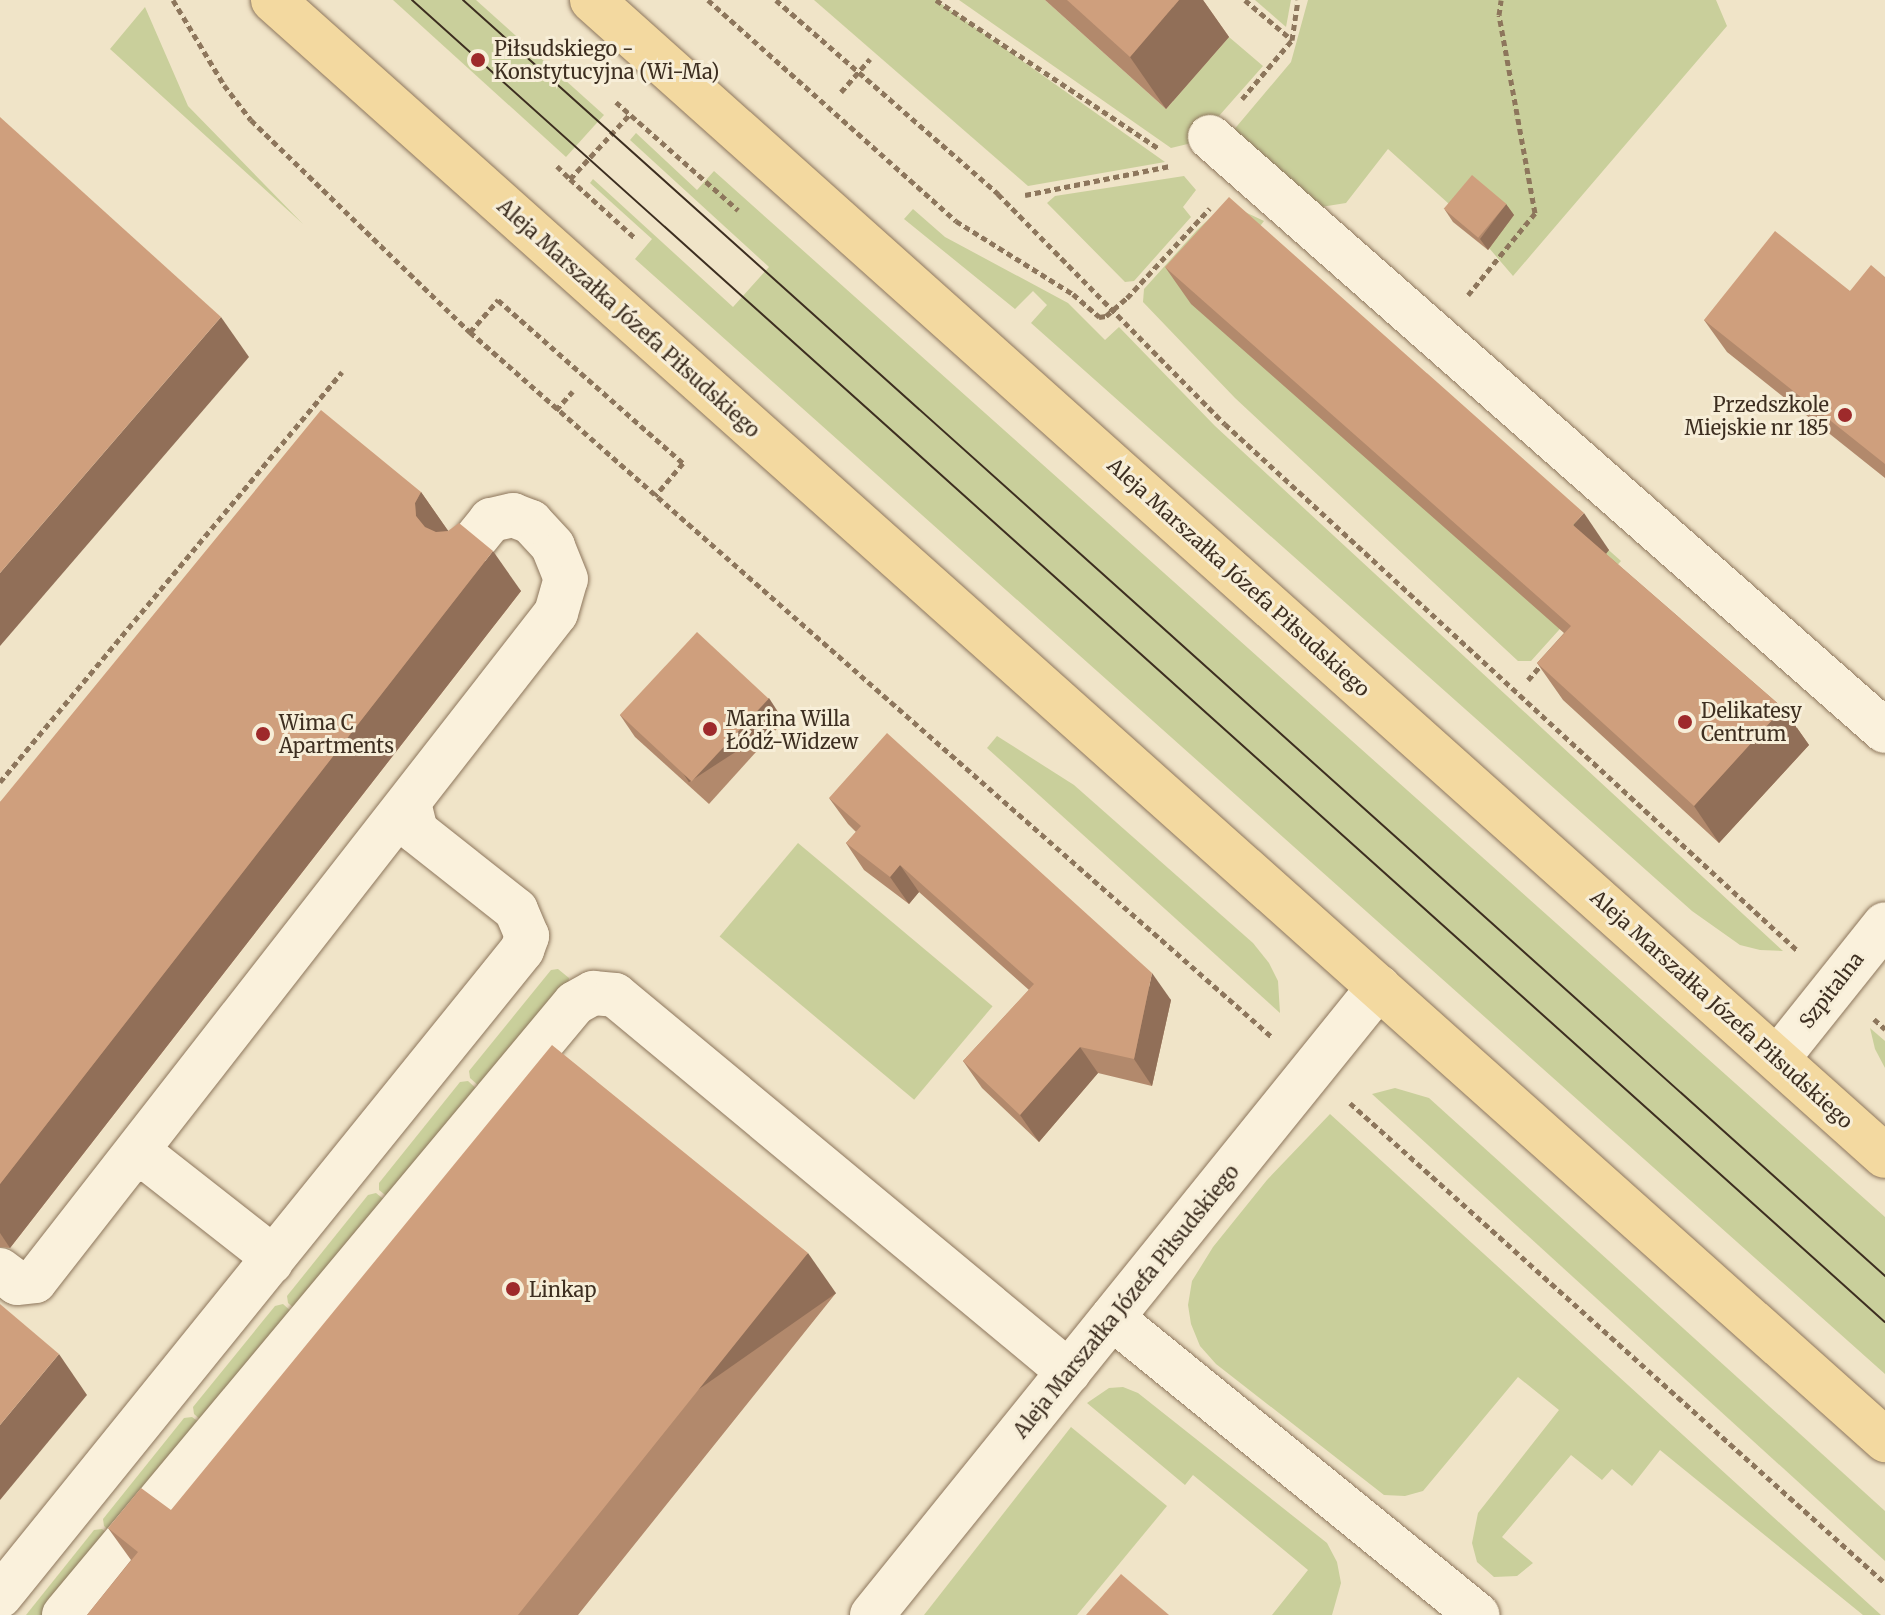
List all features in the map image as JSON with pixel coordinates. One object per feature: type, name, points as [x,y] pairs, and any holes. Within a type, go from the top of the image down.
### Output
[{"type":"main road","name":"Aleja Marszałka Józefa Piłsudskiego","points":[[273,0],[1885,1440]]},
{"type":"main road","name":"Aleja Marszałka Józefa Piłsudskiego","points":[[592,0],[1885,1156]]},
{"type":"street","points":[[1210,137],[1885,731]]},
{"type":"street","points":[[0,1270],[17,1283],[35,1281],[140,1156],[405,820],[556,613],[566,579],[553,546],[531,522],[513,515],[491,520],[468,548]]},
{"type":"street","points":[[0,1596],[272,1254],[522,950],[527,936],[516,910],[405,820]]},
{"type":"street","name":"Szpitalna","points":[[1778,1058],[1885,924]]},
{"type":"street","name":"Aleja Marszałka Józefa Piłsudskiego","points":[[872,1615],[1379,987]]},
{"type":"street","points":[[64,1615],[575,1003],[593,993],[615,995],[1069,1372]]},
{"type":"street","points":[[140,1156],[272,1254]]},
{"type":"street","points":[[1112,1318],[1478,1615]]},
{"type":"path","points":[[173,0],[224,85],[251,120],[470,332],[1275,1039]]},
{"type":"path","points":[[708,0],[956,221],[1073,294],[1099,317],[1106,316],[1127,298]]},
{"type":"path","points":[[776,0],[998,194],[1114,308],[1225,424],[1800,954]]},
{"type":"path","points":[[936,0],[1178,162],[1167,168],[1025,195]]},
{"type":"path","points":[[1245,0],[1292,40]]},
{"type":"path","points":[[1212,206],[1192,158],[1292,40],[1298,0]]},
{"type":"path","points":[[1434,336],[1535,213],[1499,15],[1501,0]]},
{"type":"path","points":[[841,92],[870,59]]},
{"type":"path","points":[[616,102],[738,210]]},
{"type":"path","points":[[570,179],[630,114]]},
{"type":"path","points":[[557,166],[635,238]]},
{"type":"path","points":[[470,332],[498,300],[672,453],[683,463],[655,496]]},
{"type":"path","points":[[0,782],[342,372]]},
{"type":"path","points":[[556,410],[573,391]]},
{"type":"path","points":[[1344,1098],[1885,1583]]},
{"type":"green space","points":[[393,0],[476,0],[604,115],[566,157]]},
{"type":"green space","points":[[814,0],[936,0],[1165,162],[1028,186]]},
{"type":"green space","points":[[959,0],[1045,0],[1166,109],[1229,37],[1263,66],[1196,142],[1171,148]]},
{"type":"green space","points":[[1255,0],[1291,0],[1286,27]]},
{"type":"green space","points":[[1308,0],[1716,0],[1727,26],[1513,276],[1459,213],[1388,149],[1346,203],[1321,207],[1232,132],[1291,62]]},
{"type":"green space","points":[[145,7],[188,106],[303,224],[110,49]]},
{"type":"green space","points":[[636,133],[697,190],[714,171],[1885,1217],[1885,1374],[635,259],[652,239],[590,183],[593,179],[733,307],[769,267],[630,140]]},
{"type":"green space","points":[[1184,176],[1196,190],[1183,207],[1191,217],[1134,281],[1125,282],[1047,203],[1055,196]]},
{"type":"green space","points":[[913,209],[945,237],[1068,303],[1105,340],[1119,327],[1215,426],[1783,951],[1740,945],[1692,911],[1031,323],[1047,305],[1033,291],[1015,309],[904,219]]},
{"type":"green space","points":[[1245,212],[1264,221],[1254,234],[1621,561],[1531,661],[1518,661],[1235,398],[1143,302],[1144,289],[1210,218]]},
{"type":"green space","points":[[997,736],[1074,785],[1253,943],[1278,981],[1280,1013],[987,748]]},
{"type":"green space","points":[[798,843],[993,1006],[914,1100],[720,936]]},
{"type":"green space","points":[[558,969],[569,978],[568,987],[480,1087],[470,1078],[469,1071],[551,970]]},
{"type":"green space","points":[[1870,1028],[1885,1041],[1885,1068],[1875,1049]]},
{"type":"green space","points":[[468,1081],[478,1090],[390,1199],[379,1190],[379,1183],[460,1082]]},
{"type":"green space","points":[[1395,1088],[1429,1098],[1885,1511],[1885,1561],[1372,1094]]},
{"type":"green space","points":[[1330,1114],[1881,1615],[1863,1615],[1660,1450],[1632,1486],[1612,1469],[1602,1480],[1571,1455],[1502,1537],[1533,1563],[1517,1576],[1494,1577],[1477,1562],[1472,1543],[1478,1513],[1559,1410],[1518,1377],[1423,1491],[1405,1496],[1384,1495],[1216,1364],[1200,1346],[1191,1324],[1188,1305],[1192,1281],[1213,1247],[1267,1180]]},
{"type":"green space","points":[[376,1193],[387,1202],[298,1312],[288,1303],[287,1296],[368,1195]]},
{"type":"green space","points":[[283,1304],[293,1313],[204,1423],[194,1414],[193,1407],[275,1306]]},
{"type":"green space","points":[[1123,1387],[1138,1393],[1327,1543],[1337,1562],[1341,1583],[1332,1615],[1272,1615],[1308,1570],[1193,1475],[1185,1485],[1087,1403],[1109,1388]]},
{"type":"green space","points":[[192,1417],[203,1425],[114,1535],[104,1526],[103,1519],[184,1418]]},
{"type":"green space","points":[[1071,1427],[1167,1506],[1077,1615],[924,1615]]},
{"type":"green space","points":[[102,1529],[113,1538],[56,1615],[26,1615],[94,1530]]},
{"type":"building","points":[[1067,0],[1179,0],[1130,57]]},
{"type":"building","points":[[0,117],[221,317],[0,573]]},
{"type":"building","points":[[1472,175],[1506,204],[1478,238],[1444,209]]},
{"type":"building","points":[[1229,197],[1584,513],[1573,525],[1783,708],[1694,806],[1537,663],[1571,626],[1165,267]]},
{"type":"building","name":"Przedszkole Miejskie nr 185","points":[[1775,231],[1850,291],[1871,265],[1885,277],[1885,464],[1704,320]]},
{"type":"building","name":"Wima C Apartments","points":[[321,410],[421,492],[415,503],[416,516],[425,527],[436,532],[448,531],[459,523],[493,551],[0,1184],[0,802]]},
{"type":"building","name":"Marina Willa Łódź-Widzew","points":[[697,632],[769,699],[692,781],[620,715]]},
{"type":"building","points":[[887,733],[1152,973],[1134,1059],[1080,1047],[1020,1115],[963,1061],[1034,984],[900,865],[890,877],[846,843],[861,826],[829,798]]},
{"type":"building","points":[[552,1045],[808,1253],[518,1615],[87,1615],[138,1552],[108,1528],[141,1488],[171,1510]]},
{"type":"building","points":[[0,1304],[59,1354],[0,1425]]},
{"type":"building","points":[[1121,1574],[1169,1615],[1086,1615]]},
{"type":"tram line","points":[[412,0],[1885,1322]]},
{"type":"tram line","points":[[463,0],[1885,1276]]},
{"type":"place","name":"Piłsudskiego - Konstytucyjna (Wi-Ma)","points":[[478,60]]},
{"type":"place","name":"Przedszkole Miejskie nr 185","points":[[1845,415]]},
{"type":"place","name":"Delikatesy Centrum","points":[[1685,722]]},
{"type":"place","name":"Marina Willa Łódź-Widzew","points":[[710,729]]},
{"type":"place","name":"Wima C Apartments","points":[[263,734]]},
{"type":"place","name":"Linkap","points":[[513,1289]]}]
